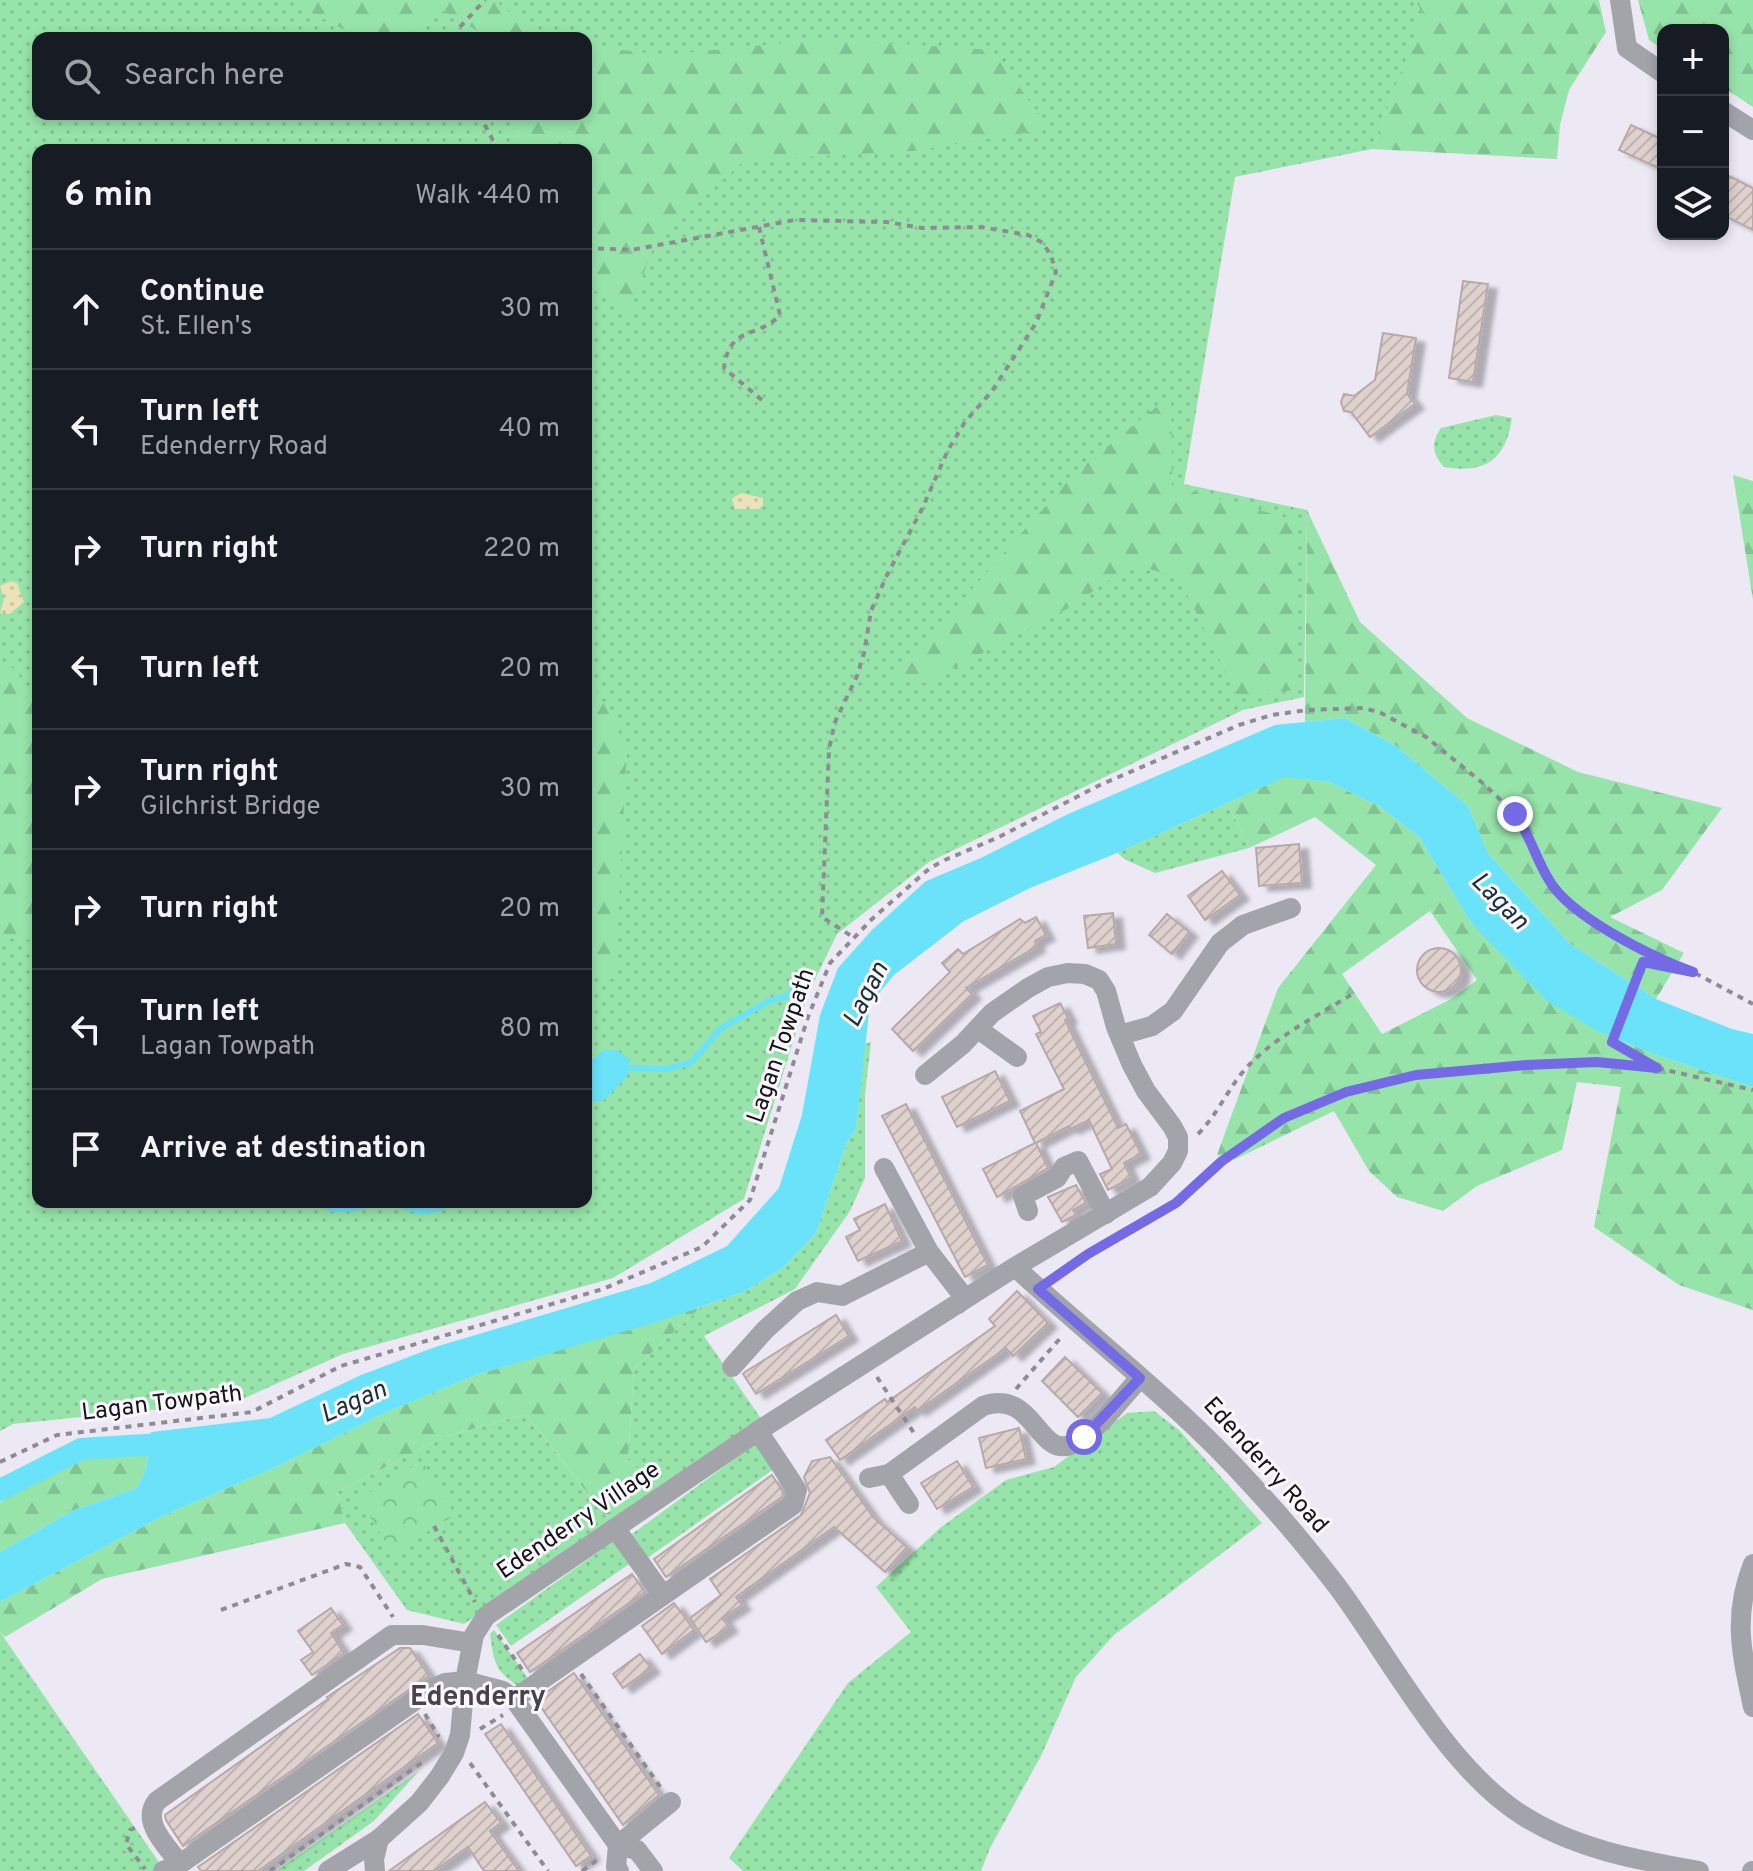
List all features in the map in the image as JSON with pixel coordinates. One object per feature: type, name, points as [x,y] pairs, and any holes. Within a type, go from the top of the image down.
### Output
[{"type":"street","points":[[1620,0],[1627,48],[1657,69]]},
{"type":"street","points":[[1729,115],[1753,130]]},
{"type":"street","points":[[1120,1035],[1152,1026],[1173,1011],[1220,943],[1243,925],[1291,908]]},
{"type":"street","points":[[517,1703],[533,1686],[570,1659],[793,1505],[797,1490],[758,1431],[1015,1267],[1150,1187],[1172,1163],[1178,1151],[1178,1137],[1146,1091],[1120,1035],[1106,991],[1099,980],[1085,974],[1048,977],[1028,988],[992,1013],[963,1044],[925,1075]]},
{"type":"street","points":[[978,1029],[1017,1057]]},
{"type":"street","points":[[1028,1211],[1023,1196],[1057,1178],[1064,1167],[1078,1161],[1106,1214]]},
{"type":"street","points":[[884,1168],[929,1252],[964,1297],[958,1304]]},
{"type":"street","points":[[732,1367],[765,1330],[797,1301],[817,1292],[842,1296],[929,1252]]},
{"type":"street","name":"Edenderry Road","points":[[1015,1267],[1075,1322],[1175,1405],[1277,1512],[1336,1586],[1430,1721],[1478,1778],[1520,1815],[1567,1840],[1633,1859],[1699,1871]]},
{"type":"street","points":[[909,1504],[879,1476],[983,1406],[1004,1402],[1025,1412],[1048,1441],[1069,1446],[1084,1437],[1140,1378]]},
{"type":"street","name":"Edenderry Village","points":[[328,1871],[379,1839],[419,1803],[440,1776],[454,1753],[460,1735],[472,1643],[486,1616],[758,1431]]},
{"type":"street","points":[[615,1528],[663,1595]]},
{"type":"street","points":[[1753,1564],[1741,1603],[1739,1638],[1753,1707]]},
{"type":"street","points":[[472,1643],[403,1633],[392,1635],[157,1801],[151,1808],[150,1816],[172,1868],[407,1704],[445,1683],[465,1681],[503,1691],[517,1703],[618,1845],[637,1850],[653,1871]]},
{"type":"street","points":[[619,1871],[616,1867],[618,1845],[671,1802]]},
{"type":"street","points":[[375,1871],[374,1859],[379,1839]]},
{"type":"path","points":[[457,32],[485,0]]},
{"type":"path","points":[[482,120],[495,144]]},
{"type":"path","points":[[592,248],[631,250],[689,242],[795,220],[887,222],[922,228],[981,227],[1028,235],[1043,243],[1051,256],[1056,272],[1036,323],[992,391],[965,422],[948,450],[871,611],[861,664],[835,722],[829,749],[822,917],[854,937]]},
{"type":"path","points":[[759,227],[780,315],[773,322],[735,339],[726,351],[724,368],[763,401]]},
{"type":"path","name":"Lagan Towpath","points":[[0,1462],[57,1435],[252,1412],[341,1366],[603,1289],[702,1247],[750,1200],[808,1017],[830,963],[854,937],[930,868],[999,837],[1100,785],[1239,725],[1272,715],[1364,708],[1381,713],[1426,737],[1485,785],[1523,826],[1548,879],[1566,901],[1649,955],[1693,972],[1753,1004]]},
{"type":"path","points":[[1657,1068],[1612,1042],[1643,962],[1693,972]]},
{"type":"path","points":[[1178,1151],[1201,1132],[1242,1073],[1259,1056],[1354,993]]},
{"type":"path","points":[[1038,1289],[1088,1254],[1176,1203],[1222,1161],[1284,1118],[1346,1092],[1416,1075],[1597,1062],[1657,1068],[1753,1090]]},
{"type":"path","points":[[1004,1402],[1075,1322]]},
{"type":"path","points":[[866,1362],[923,1447]]},
{"type":"path","points":[[434,1526],[477,1606],[533,1686]]},
{"type":"path","points":[[221,1610],[346,1564],[360,1567],[403,1633]]},
{"type":"path","points":[[570,1659],[671,1802]]},
{"type":"path","points":[[471,1734],[517,1703]]},
{"type":"path","points":[[419,1704],[445,1746]]},
{"type":"path","points":[[270,1871],[432,1755]]},
{"type":"path","points":[[464,1755],[548,1871]]},
{"type":"path","points":[[147,1871],[126,1844],[130,1830],[153,1825]]},
{"type":"green space","points":[[0,0],[1415,0],[1424,14],[1372,149],[1235,177],[1184,484],[1307,510],[1304,697],[1243,710],[929,862],[837,934],[808,994],[744,1199],[613,1278],[343,1354],[238,1401],[13,1424],[0,1431]]},
{"type":"green space","points":[[288,0],[494,0],[535,32],[480,32],[441,10],[409,32],[349,32]]},
{"type":"green space","points":[[1415,0],[1599,0],[1606,32],[1569,90],[1560,125],[1557,159],[1372,149],[1423,14]]},
{"type":"green space","points":[[1638,0],[1753,0],[1753,107],[1729,91],[1729,24],[1657,24],[1657,45],[1649,40]]},
{"type":"green space","points":[[825,39],[992,50],[1050,129],[913,151],[745,160],[657,238],[628,314],[592,288],[592,144],[517,144],[512,120],[592,120],[592,47],[665,55]]},
{"type":"green space","points":[[1171,395],[1172,486],[1295,520],[1295,690],[1238,697],[1179,578],[1133,564],[1067,609],[925,683],[892,679],[1075,473]]},
{"type":"green space","points":[[1496,415],[1512,418],[1499,454],[1482,466],[1444,467],[1434,448],[1441,428]]},
{"type":"green space","points":[[1733,475],[1753,481],[1753,600]]},
{"type":"green space","points":[[1307,510],[1360,622],[1467,718],[1578,772],[1722,808],[1662,890],[1610,917],[1684,953],[1656,999],[1569,943],[1488,853],[1468,806],[1396,746],[1345,718],[1305,722]]},
{"type":"green space","points":[[0,659],[17,671],[32,702],[32,940],[0,938]]},
{"type":"green space","points":[[592,682],[627,747],[615,980],[592,971]]},
{"type":"green space","points":[[1285,776],[1329,782],[1379,806],[1419,837],[1471,923],[1599,1032],[1656,1055],[1753,1087],[1753,1310],[1679,1285],[1594,1227],[1621,1087],[1577,1082],[1562,1150],[1477,1186],[1443,1211],[1397,1197],[1369,1171],[1334,1111],[1236,1159],[1217,1155],[1278,988],[1376,865],[1315,817],[1249,848],[1228,803]],"holes":[[[1430,911],[1477,980],[1451,999],[1382,1034],[1342,974]]]},
{"type":"green space","points":[[1228,803],[1249,848],[1155,873],[1117,853]]},
{"type":"green space","points":[[871,1042],[865,1095],[865,1178],[850,1211],[795,1289],[704,1336],[762,1420],[661,1489],[628,1460],[634,1369],[701,1307],[744,1292],[784,1267],[816,1233],[847,1142],[856,1129],[865,1044]]},
{"type":"green space","points":[[701,1307],[634,1369],[628,1460],[661,1489],[611,1523],[526,1414],[444,1437],[337,1492],[345,1523],[102,1579],[5,1637],[0,1632],[0,1602],[165,1515],[276,1467],[387,1412],[476,1375]]},
{"type":"green space","points":[[1154,1411],[1179,1430],[1262,1523],[1114,1635],[1076,1677],[1041,1756],[990,1848],[981,1871],[743,1871],[729,1858],[848,1683],[911,1632],[876,1587],[940,1528],[1006,1480],[1054,1467],[1127,1413]]},
{"type":"green space","points":[[526,1414],[611,1523],[464,1624],[407,1610],[345,1523],[337,1492],[444,1437]]},
{"type":"green space","points":[[755,1444],[774,1469],[646,1559],[628,1537]]},
{"type":"green space","points":[[148,1451],[146,1469],[137,1488],[74,1510],[0,1552],[0,1502],[84,1456]]},
{"type":"green space","points":[[422,1461],[455,1515],[392,1553],[359,1499]]},
{"type":"green space","points":[[615,1540],[632,1562],[511,1646],[496,1625]]},
{"type":"green space","points":[[494,1630],[529,1680],[521,1688],[497,1666],[490,1634]]},
{"type":"green space","points":[[0,1632],[165,1871],[0,1871]]},
{"type":"green space","points":[[419,1771],[374,1821],[304,1871],[276,1871]]},
{"type":"sand","points":[[742,493],[763,498],[763,505],[759,509],[735,509],[732,498]]},
{"type":"sand","points":[[11,581],[17,583],[24,602],[10,614],[0,613],[4,599],[0,586]]},
{"type":"water","name":"Lagan","points":[[1345,718],[1396,746],[1468,806],[1488,853],[1569,943],[1656,999],[1732,1029],[1753,1034],[1753,1087],[1656,1055],[1599,1032],[1547,1001],[1471,923],[1419,837],[1379,806],[1329,782],[1285,777],[1117,853],[1030,888],[964,921],[894,975],[870,1004],[856,1129],[847,1142],[816,1233],[784,1267],[744,1292],[657,1322],[476,1375],[387,1412],[276,1467],[165,1515],[0,1602],[0,1552],[74,1510],[137,1488],[146,1469],[151,1432],[270,1418],[361,1375],[435,1347],[651,1283],[727,1246],[779,1188],[802,1115],[820,1015],[838,968],[872,930],[926,881],[981,858],[1066,815],[1275,725]]},
{"type":"water","points":[[603,1050],[617,1050],[630,1060],[627,1077],[603,1101],[592,1102],[592,1060]]},
{"type":"water","points":[[325,1208],[370,1208],[350,1212],[331,1212]]},
{"type":"water","points":[[397,1208],[447,1208],[439,1212],[422,1214]]},
{"type":"building","points":[[1631,125],[1657,137],[1657,167],[1619,150]]},
{"type":"building","points":[[1729,176],[1753,188],[1753,230],[1729,218]]},
{"type":"building","points":[[1463,281],[1488,284],[1473,382],[1449,378]]},
{"type":"building","points":[[1383,333],[1416,338],[1407,394],[1415,404],[1370,437],[1351,412],[1344,411],[1341,402],[1344,394],[1354,396],[1375,380]]},
{"type":"building","points":[[1299,844],[1302,883],[1259,886],[1256,848]]},
{"type":"building","points":[[1222,871],[1240,895],[1205,920],[1188,896]]},
{"type":"building","points":[[1113,913],[1116,944],[1088,948],[1084,916]]},
{"type":"building","points":[[1167,914],[1189,932],[1172,954],[1149,935]]},
{"type":"building","points":[[1036,917],[1046,935],[1035,941],[1036,947],[966,988],[972,994],[913,1051],[892,1029],[950,972],[942,963],[958,949],[963,954],[1020,919],[1025,923]]},
{"type":"building","points":[[1439,948],[1455,954],[1461,970],[1455,986],[1439,992],[1423,986],[1417,970],[1423,954]]},
{"type":"building","points":[[1060,1003],[1068,1018],[1065,1020],[1118,1128],[1126,1124],[1141,1154],[1124,1163],[1131,1178],[1108,1190],[1100,1174],[1112,1169],[1089,1120],[1070,1129],[1069,1126],[1036,1143],[1048,1168],[997,1197],[983,1169],[1035,1143],[1020,1111],[1064,1089],[1036,1034],[1041,1032],[1033,1016]]},
{"type":"building","points":[[995,1071],[1010,1101],[957,1127],[942,1097]]},
{"type":"building","points":[[906,1104],[988,1265],[965,1277],[882,1116]]},
{"type":"building","points":[[1076,1185],[1086,1203],[1073,1210],[1076,1215],[1062,1222],[1048,1197]]},
{"type":"building","points":[[885,1204],[902,1241],[858,1261],[846,1237],[860,1230],[854,1219]]},
{"type":"building","points":[[1017,1291],[1048,1323],[1013,1356],[1006,1348],[917,1411],[915,1407],[840,1460],[826,1440],[885,1399],[887,1402],[995,1326],[989,1319]]},
{"type":"building","points":[[836,1315],[849,1336],[756,1394],[743,1374],[745,1372]]},
{"type":"building","points":[[1065,1357],[1102,1393],[1078,1417],[1042,1381]]},
{"type":"building","points":[[1019,1428],[1026,1459],[986,1468],[979,1438]]},
{"type":"building","points":[[830,1457],[874,1518],[907,1547],[885,1572],[834,1527],[736,1597],[742,1605],[722,1618],[729,1627],[706,1642],[690,1618],[721,1595],[710,1579],[801,1515],[810,1493],[804,1477],[812,1461]]},
{"type":"building","points":[[957,1461],[973,1487],[937,1509],[921,1483]]},
{"type":"building","points":[[772,1475],[783,1492],[782,1497],[666,1577],[654,1559]]},
{"type":"building","points":[[632,1574],[645,1592],[530,1672],[517,1653]]},
{"type":"building","points":[[674,1603],[694,1630],[662,1654],[642,1626]]},
{"type":"building","points":[[331,1608],[343,1625],[331,1633],[344,1653],[312,1675],[301,1660],[313,1652],[298,1631]]},
{"type":"building","points":[[400,1648],[410,1648],[429,1676],[183,1846],[165,1815]]},
{"type":"building","points":[[640,1654],[651,1668],[623,1688],[613,1674]]},
{"type":"building","points":[[574,1673],[659,1795],[623,1825],[536,1700]]},
{"type":"building","points":[[418,1714],[438,1743],[258,1871],[201,1871],[198,1867]]},
{"type":"building","points":[[501,1724],[591,1856],[576,1866],[485,1734]]},
{"type":"building","points":[[485,1802],[501,1823],[490,1831],[519,1871],[484,1871],[468,1847],[434,1871],[389,1871]]},
{"type":"waterway","points":[[629,1068],[666,1069],[691,1063],[720,1029],[769,1001],[787,996],[797,986]]},
{"type":"waterway","points":[[0,1490],[81,1449],[177,1443]]},
{"type":"district","name":"Edenderry","points":[[478,1698]]},
{"type":"route","points":[[1084,1437],[1140,1378],[1038,1289],[1088,1254],[1176,1203],[1222,1161],[1284,1118],[1346,1092],[1416,1075],[1597,1062],[1657,1068],[1612,1042],[1643,962],[1693,972],[1649,955],[1566,901],[1548,879],[1515,814]]}]
